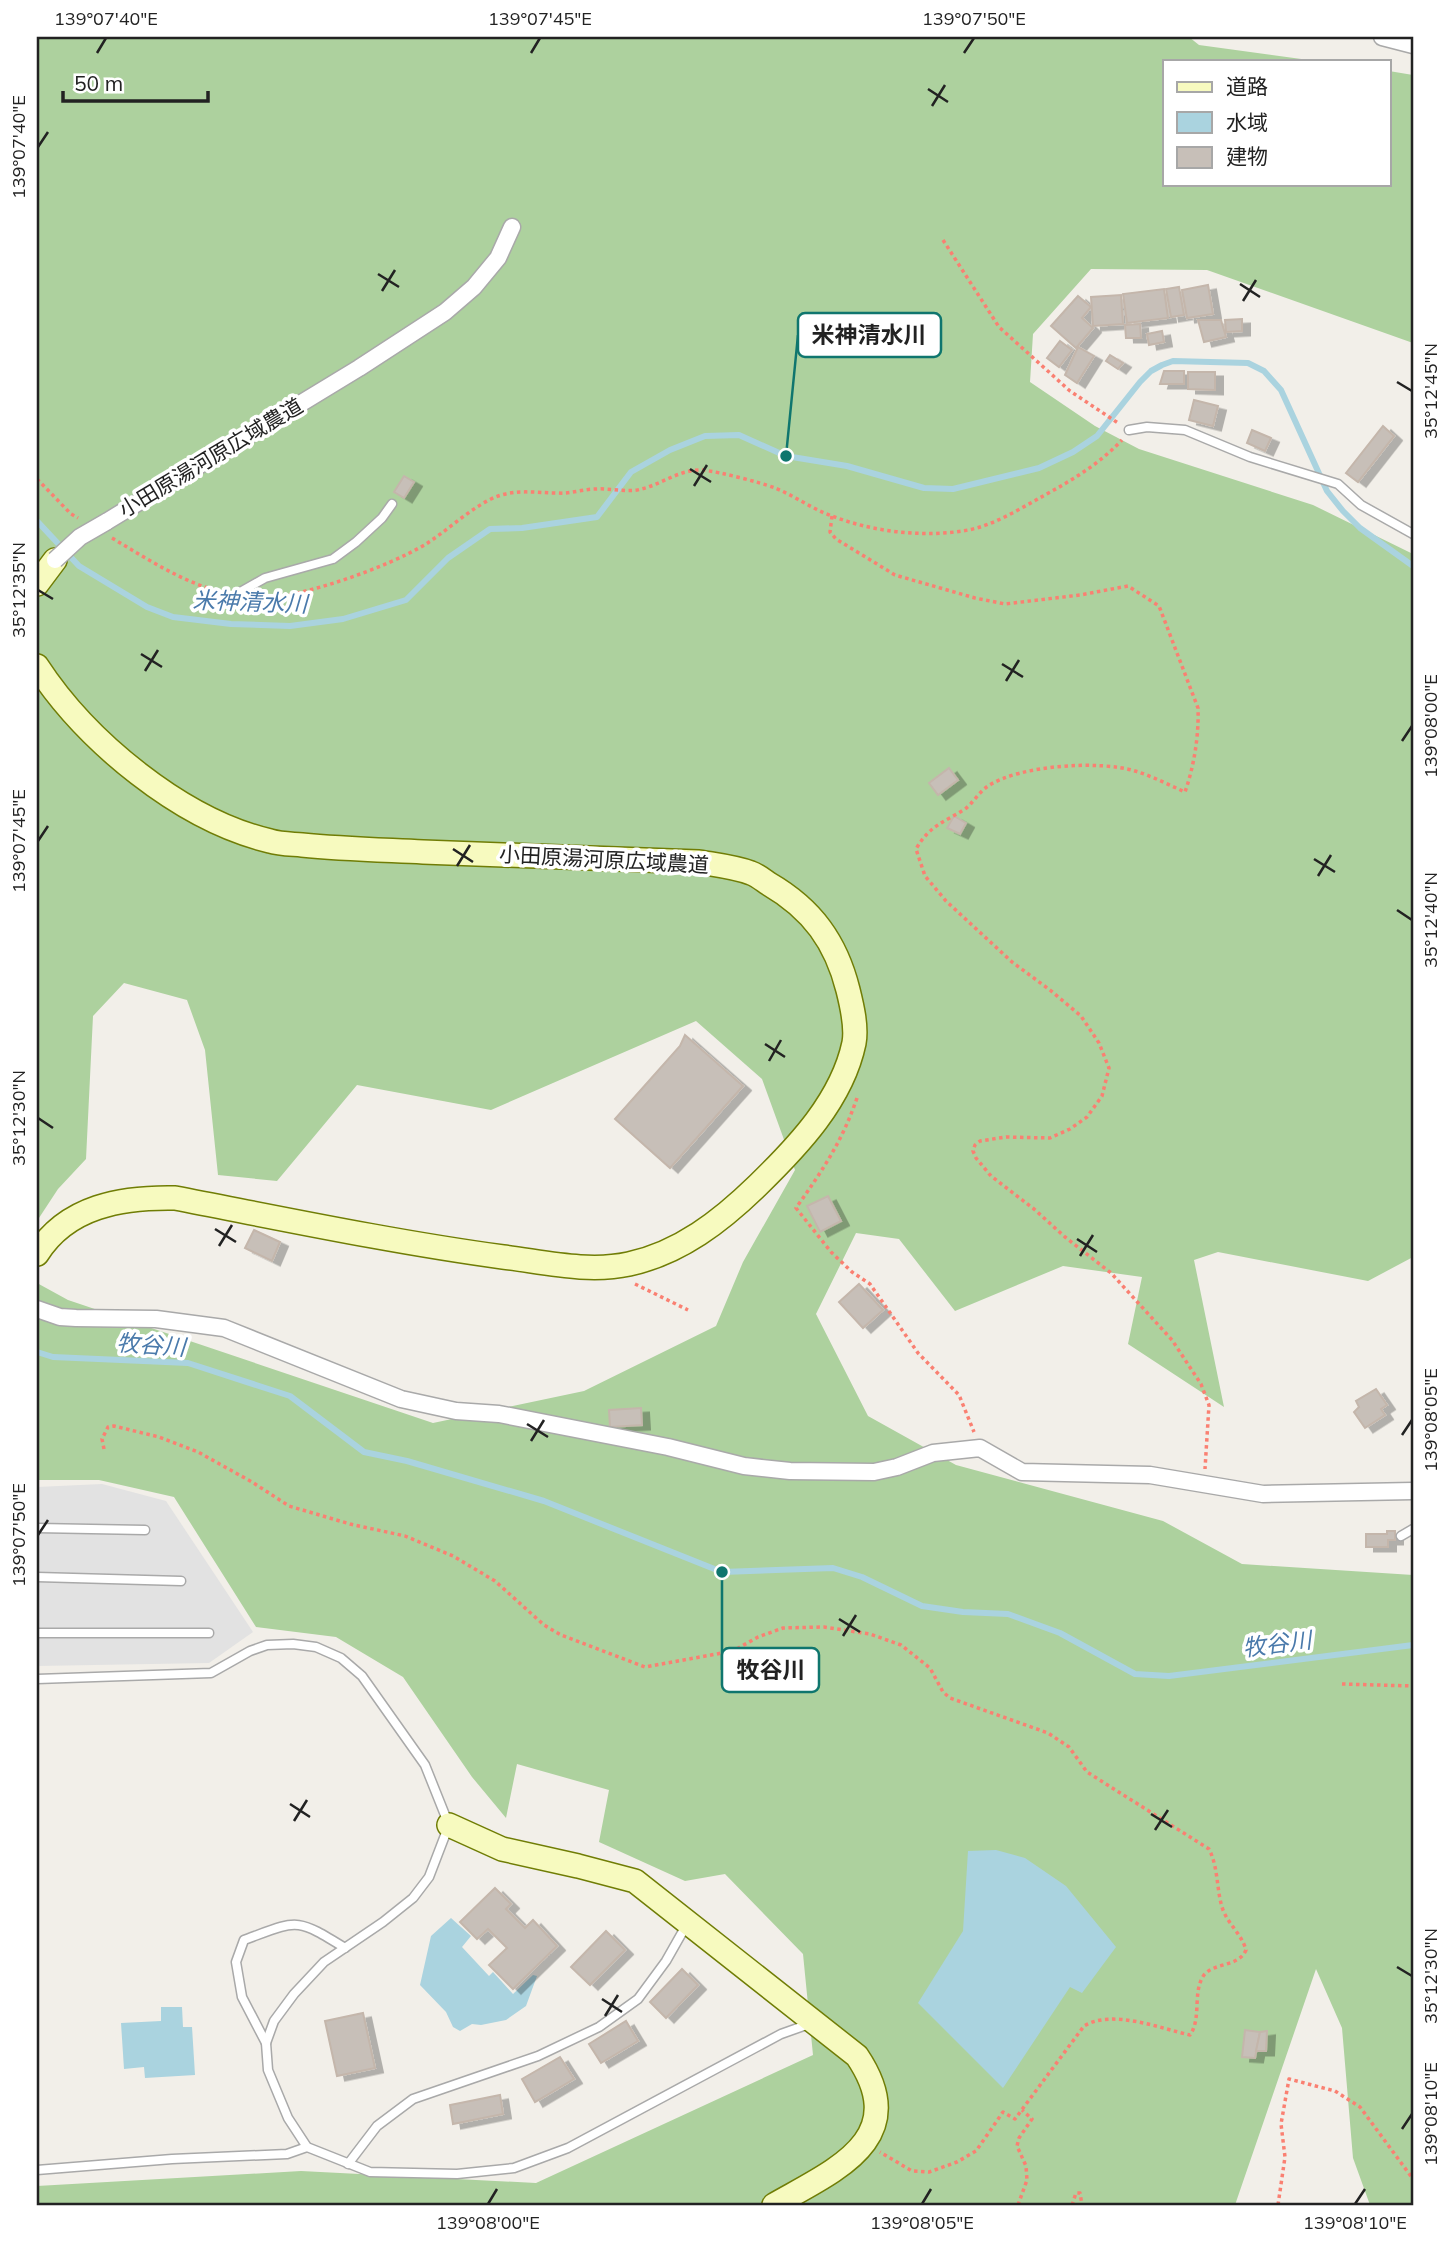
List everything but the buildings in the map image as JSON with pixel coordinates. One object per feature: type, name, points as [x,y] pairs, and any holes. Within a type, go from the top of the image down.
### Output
[{"type":"street","points":[[1382,37],[1413,44]]},
{"type":"street","name":"小田原湯河原広域農道","points":[[37,584],[55,560],[80,537],[108,529],[446,312],[474,287],[498,258],[512,228]]},
{"type":"street","name":"小田原湯河原広域農道","points":[[37,666],[56,696],[107,747],[154,784],[220,824],[270,842],[332,848],[699,862],[751,873],[790,896],[816,921],[833,948],[845,977],[852,1005],[855,1040],[835,1091],[794,1150],[734,1208],[698,1235],[662,1255],[619,1265],[582,1268],[369,1236],[175,1198],[115,1202],[88,1211],[69,1221],[38,1252]]},
{"type":"street","points":[[37,1309],[60,1317],[156,1319],[224,1328],[401,1398],[456,1411],[499,1414],[668,1447],[744,1466],[790,1471],[874,1472],[942,1451],[980,1447],[1022,1472],[1127,1473],[1263,1494],[1413,1492]]},
{"type":"street","points":[[449,1825],[502,1849],[635,1881],[857,2056],[869,2073],[875,2091],[876,2113],[870,2136],[855,2156],[836,2170],[774,2205]]},
{"type":"lane","points":[[1126,428],[1185,430],[1250,457],[1338,484],[1362,505],[1413,534]]},
{"type":"lane","points":[[235,595],[265,578],[333,559],[373,526],[392,504]]},
{"type":"lane","points":[[37,1528],[145,1531]]},
{"type":"lane","points":[[1401,1536],[1413,1528]]},
{"type":"lane","points":[[37,1577],[181,1581]]},
{"type":"lane","points":[[37,1633],[209,1633]]},
{"type":"lane","points":[[37,1679],[211,1673],[250,1651],[267,1645],[316,1647],[341,1658],[362,1676],[425,1765],[449,1825],[429,1877],[413,1898],[324,1962],[294,1994],[274,2021],[266,2043]]},
{"type":"lane","points":[[348,2164],[377,2126],[413,2099],[538,2056],[599,2027],[629,2006],[638,1999],[666,1961],[688,1921]]},
{"type":"lane","points":[[345,1948],[311,1927],[289,1923],[244,1940],[236,1962],[242,1997],[266,2043],[268,2070],[288,2118],[307,2147],[370,2172],[457,2174],[513,2168],[568,2148],[781,2034],[815,2022]]},
{"type":"lane","points":[[37,2170],[172,2159],[287,2154],[307,2147]]},
{"type":"path","points":[[108,529],[178,578],[200,587],[252,600],[278,599],[397,559],[429,542],[480,505],[518,490],[570,493],[592,488],[629,490],[644,488],[681,472],[702,470],[774,488],[832,516],[867,526],[919,534],[970,530],[999,519],[1086,472],[1105,458],[1126,428],[1070,391],[999,327],[943,240]]},
{"type":"path","points":[[37,479],[71,514],[81,520]]},
{"type":"path","points":[[832,516],[830,532],[836,540],[895,575],[975,598],[1005,604],[1128,586],[1159,606],[1198,708],[1199,723],[1185,792],[1134,770],[1048,766],[988,786],[966,808],[939,822],[916,849],[925,876],[979,934],[1081,1016],[1098,1042],[1109,1068],[1102,1096],[1087,1117],[1050,1138],[1006,1137],[980,1141],[973,1151],[991,1176],[1111,1273],[1172,1340],[1201,1384],[1209,1405],[1203,1485]]},
{"type":"path","points":[[858,1095],[849,1122],[832,1157],[796,1208],[831,1252],[852,1272],[870,1284],[918,1353],[959,1395],[980,1447]]},
{"type":"path","points":[[619,1265],[625,1280],[688,1310]]},
{"type":"path","points":[[104,1449],[103,1433],[108,1427],[114,1426],[159,1437],[198,1452],[289,1506],[350,1524],[405,1536],[453,1556],[495,1581],[544,1625],[561,1635],[645,1667],[733,1651],[758,1637],[783,1628],[848,1629],[901,1645],[930,1668],[943,1692],[961,1704],[1048,1733],[1069,1747],[1087,1772],[1209,1849],[1217,1867],[1219,1895],[1224,1912],[1246,1950],[1244,1956],[1237,1961],[1206,1972],[1201,1981],[1194,2028],[1190,2035],[1112,2018],[1094,2020],[1084,2026],[1015,2119],[1003,2112],[975,2151],[957,2162],[929,2172],[912,2171],[865,2143]]},
{"type":"path","points":[[1342,1684],[1413,1686]]},
{"type":"path","points":[[1278,2205],[1285,2157],[1281,2124],[1289,2079],[1335,2091],[1360,2107],[1413,2179]]},
{"type":"path","points":[[1018,2205],[1027,2173],[1017,2146],[1019,2138],[1032,2119],[1022,2110]]},
{"type":"path","points":[[1072,2205],[1076,2193],[1080,2193],[1082,2205]]},
{"type":"green space","points":[[37,37],[1189,37],[1199,45],[1309,60],[1163,60],[1163,186],[1390,186],[1390,71],[1413,75],[1413,343],[1207,270],[1091,269],[1033,334],[1030,382],[1095,426],[1139,449],[1313,505],[1413,554],[1413,1257],[1368,1281],[1218,1252],[1194,1260],[1224,1407],[1128,1344],[1142,1277],[1063,1266],[955,1311],[899,1239],[856,1233],[816,1314],[868,1416],[956,1465],[1163,1521],[1242,1564],[1413,1575],[1413,2205],[1370,2205],[1353,2158],[1342,2028],[1316,1969],[1235,2205],[37,2205],[37,2186],[301,2171],[536,2183],[813,2055],[803,1954],[725,1874],[685,1881],[599,1842],[609,1790],[517,1764],[506,1818],[472,1777],[403,1677],[336,1637],[256,1627],[174,1497],[99,1480],[37,1480],[37,1283],[68,1300],[433,1423],[584,1391],[716,1326],[743,1262],[795,1170],[762,1079],[696,1021],[491,1110],[357,1085],[277,1181],[218,1175],[205,1050],[187,1000],[124,983],[93,1016],[86,1159],[58,1189],[37,1221]]},
{"type":"shaded area","points":[[102,1484],[166,1501],[253,1632],[209,1663],[37,1666],[37,1487]]},
{"type":"water","points":[[996,1850],[1025,1858],[1066,1886],[1116,1947],[1082,1993],[1070,1987],[1003,2088],[918,2003],[963,1931],[968,1851]]},
{"type":"water","points":[[451,1918],[471,1936],[462,1947],[489,1976],[493,1972],[513,1994],[533,1975],[537,1976],[526,2006],[506,2020],[472,2024],[460,2031],[453,2027],[446,2012],[420,1985],[431,1936]]},
{"type":"water","points":[[161,2007],[182,2007],[183,2027],[192,2027],[195,2075],[145,2078],[144,2067],[124,2069],[121,2023],[161,2021]]},
{"type":"waterway","name":"米神清水川","points":[[37,521],[79,566],[147,607],[173,617],[231,624],[290,626],[343,619],[406,600],[448,558],[490,529],[522,528],[597,517],[631,472],[670,450],[705,436],[739,435],[786,456],[847,466],[924,488],[953,489],[1039,468],[1073,452],[1097,436],[1140,382],[1162,365],[1173,361],[1248,363],[1264,371],[1281,390],[1327,491],[1343,511],[1360,528],[1413,566]]},
{"type":"waterway","name":"牧谷川","points":[[37,1352],[53,1357],[188,1363],[290,1396],[364,1452],[407,1461],[544,1501],[722,1572],[833,1568],[862,1577],[922,1606],[963,1612],[1008,1614],[1060,1633],[1135,1674],[1169,1676],[1413,1645]]},
{"type":"place","name":"米神清水川","points":[[786,456]]},
{"type":"place","name":"牧谷川","points":[[722,1572]]}]
